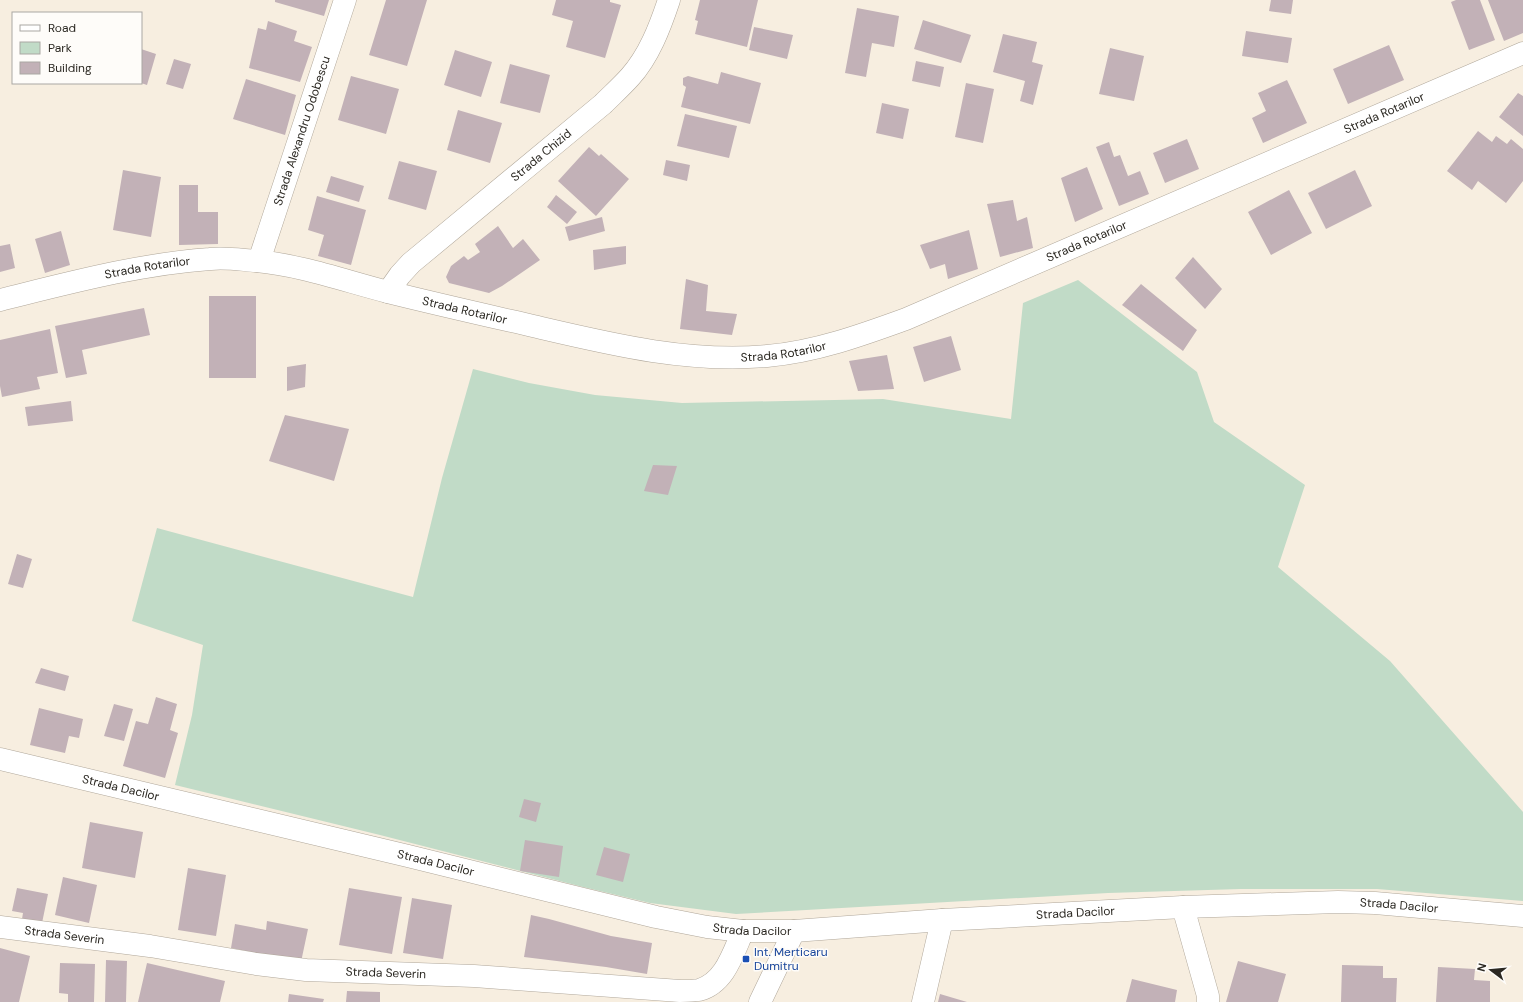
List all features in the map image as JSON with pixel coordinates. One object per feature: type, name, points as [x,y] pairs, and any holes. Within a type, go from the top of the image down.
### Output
[{"type":"street","name":"Strada Alexandru Odobescu","points":[[259,261],[345,0]]},
{"type":"street","name":"Strada Chizid","points":[[388,292],[411,263],[603,104],[630,77],[654,39],[669,0]]},
{"type":"street","name":"Strada Rotarilor","points":[[0,300],[107,275],[163,265],[212,258],[259,261],[294,267],[388,292],[606,343],[666,354],[720,358],[768,356],[816,348],[861,336],[906,319],[1523,53]]},
{"type":"street","name":"Strada Dacilor","points":[[0,759],[408,856],[656,917],[743,932],[794,931],[942,920],[1183,907],[1338,902],[1523,916]]},
{"type":"street","points":[[1183,907],[1208,996],[1208,1002]]},
{"type":"street","points":[[923,1002],[942,920]]},
{"type":"street","name":"Strada Severin","points":[[0,927],[150,946],[256,964],[306,970],[474,976],[680,991],[698,990],[709,986],[719,978],[726,968],[743,932]]},
{"type":"street","points":[[760,1002],[794,931]]},
{"type":"green space","points":[[1078,280],[1197,372],[1214,422],[1305,485],[1278,567],[1390,661],[1523,812],[1523,901],[1377,889],[1241,889],[1108,893],[736,914],[650,903],[175,785],[192,715],[203,645],[132,621],[157,528],[413,597],[442,478],[473,369],[529,383],[595,395],[682,403],[883,399],[1011,419],[1023,303]]},
{"type":"building","points":[[275,0],[329,0],[324,16],[275,2]]},
{"type":"building","points":[[386,0],[427,0],[407,66],[369,55]]},
{"type":"building","points":[[556,0],[610,0],[610,2],[621,5],[605,58],[566,47],[573,21],[552,15]]},
{"type":"building","points":[[700,0],[758,0],[747,47],[695,34],[698,21],[695,20]]},
{"type":"building","points":[[1271,0],[1293,0],[1291,14],[1269,11]]},
{"type":"building","points":[[1456,0],[1480,0],[1495,40],[1469,50],[1451,2]]},
{"type":"building","points":[[1488,0],[1523,0],[1523,33],[1504,41]]},
{"type":"building","points":[[857,8],[899,16],[894,47],[872,43],[866,77],[845,73]]},
{"type":"building","points":[[923,20],[971,35],[961,63],[914,49]]},
{"type":"building","points":[[268,21],[297,31],[294,41],[312,47],[300,82],[249,68],[258,28],[266,30]]},
{"type":"building","points":[[754,27],[793,35],[787,59],[749,50]]},
{"type":"building","points":[[1246,31],[1292,38],[1288,63],[1242,56]]},
{"type":"building","points":[[1003,34],[1037,42],[1032,62],[1043,65],[1033,105],[1020,101],[1025,81],[993,72]]},
{"type":"building","points":[[1389,45],[1404,80],[1348,104],[1333,69]]},
{"type":"building","points":[[1110,48],[1144,56],[1134,101],[1099,94]]},
{"type":"building","points":[[142,49],[156,54],[147,85],[142,83]]},
{"type":"building","points":[[455,50],[492,62],[481,97],[444,85]]},
{"type":"building","points":[[174,59],[191,64],[183,89],[166,84]]},
{"type":"building","points":[[916,61],[944,67],[940,87],[912,81]]},
{"type":"building","points":[[510,64],[550,75],[540,113],[500,103]]},
{"type":"building","points":[[721,72],[761,83],[750,124],[681,107],[686,87],[683,85],[683,78],[688,76],[718,84]]},
{"type":"building","points":[[351,76],[399,89],[386,134],[338,120]]},
{"type":"building","points":[[246,79],[296,95],[285,135],[233,119]]},
{"type":"building","points":[[1287,80],[1307,123],[1263,143],[1252,118],[1266,111],[1258,93]]},
{"type":"building","points":[[966,83],[994,89],[983,143],[955,137]]},
{"type":"building","points":[[1518,93],[1523,96],[1523,136],[1499,117]]},
{"type":"building","points":[[882,103],[909,109],[903,139],[876,133]]},
{"type":"building","points":[[458,110],[502,123],[490,163],[447,150]]},
{"type":"building","points":[[685,114],[737,126],[729,158],[677,146]]},
{"type":"building","points":[[1478,131],[1492,142],[1496,136],[1507,144],[1511,139],[1523,149],[1523,181],[1506,203],[1478,181],[1472,190],[1447,171]]},
{"type":"building","points":[[1187,139],[1199,169],[1165,183],[1153,153]]},
{"type":"building","points":[[1109,142],[1114,157],[1120,155],[1128,176],[1140,171],[1149,194],[1119,206],[1096,147]]},
{"type":"building","points":[[589,147],[599,156],[601,154],[629,179],[596,216],[558,181]]},
{"type":"building","points":[[666,160],[690,165],[687,181],[663,175]]},
{"type":"building","points":[[399,161],[437,171],[426,210],[388,199]]},
{"type":"building","points":[[1087,167],[1103,209],[1075,222],[1061,178]]},
{"type":"building","points":[[123,170],[161,177],[151,237],[113,230]]},
{"type":"building","points":[[1355,170],[1372,206],[1326,229],[1308,193]]},
{"type":"building","points":[[331,176],[364,186],[359,202],[326,192]]},
{"type":"building","points":[[179,185],[198,185],[198,212],[218,212],[218,244],[179,245]]},
{"type":"building","points":[[1289,190],[1312,233],[1271,255],[1248,212]]},
{"type":"building","points":[[556,195],[577,212],[567,224],[547,207]]},
{"type":"building","points":[[317,196],[366,210],[351,265],[318,256],[324,235],[308,230]]},
{"type":"building","points":[[1013,200],[1017,221],[1027,217],[1033,248],[1000,257],[987,204]]},
{"type":"building","points":[[602,217],[605,231],[569,241],[565,227]]},
{"type":"building","points":[[498,226],[513,248],[523,239],[540,260],[489,293],[449,283],[446,277],[451,266],[464,256],[468,260],[480,252],[475,244]]},
{"type":"building","points":[[969,230],[978,269],[948,279],[945,264],[930,269],[920,245]]},
{"type":"building","points":[[61,231],[70,265],[45,273],[35,239]]},
{"type":"building","points":[[10,244],[15,268],[0,272],[0,246]]},
{"type":"building","points":[[626,246],[626,264],[594,270],[593,250]]},
{"type":"building","points":[[1193,257],[1222,289],[1205,309],[1175,278]]},
{"type":"building","points":[[686,279],[708,285],[706,311],[737,314],[732,335],[680,329]]},
{"type":"building","points":[[1141,284],[1197,330],[1183,351],[1122,305]]},
{"type":"building","points":[[209,296],[256,296],[256,378],[209,378]]},
{"type":"building","points":[[144,308],[150,335],[82,350],[87,374],[66,378],[55,326]]},
{"type":"building","points":[[50,329],[58,373],[37,377],[40,389],[2,397],[0,386],[0,340]]},
{"type":"building","points":[[951,336],[961,370],[924,382],[913,347]]},
{"type":"building","points":[[887,355],[894,389],[858,391],[849,361]]},
{"type":"building","points":[[306,364],[305,387],[287,391],[287,367]]},
{"type":"building","points":[[71,401],[73,421],[28,426],[25,407]]},
{"type":"building","points":[[285,415],[349,429],[334,481],[269,461]]},
{"type":"building","points":[[653,465],[677,466],[668,495],[644,491]]},
{"type":"building","points":[[17,554],[32,559],[23,588],[8,584]]},
{"type":"building","points":[[41,668],[69,676],[65,691],[35,683]]},
{"type":"building","points":[[156,697],[177,704],[170,730],[178,733],[165,778],[123,766],[136,721],[148,724]]},
{"type":"building","points":[[114,704],[133,709],[124,741],[104,736]]},
{"type":"building","points":[[39,708],[83,719],[79,738],[69,736],[65,753],[30,745]]},
{"type":"building","points":[[524,799],[541,803],[536,822],[519,817]]},
{"type":"building","points":[[90,822],[143,832],[135,878],[82,868]]},
{"type":"building","points":[[525,840],[563,846],[559,877],[520,871]]},
{"type":"building","points":[[604,847],[630,854],[623,882],[596,875]]},
{"type":"building","points":[[188,868],[226,875],[216,936],[178,930]]},
{"type":"building","points":[[63,877],[97,885],[89,923],[55,915]]},
{"type":"building","points":[[17,888],[48,894],[42,923],[22,919],[23,913],[12,911]]},
{"type":"building","points":[[349,888],[402,897],[392,954],[339,945]]},
{"type":"building","points":[[412,898],[452,905],[443,959],[403,953]]},
{"type":"building","points":[[531,915],[611,936],[652,943],[647,974],[606,967],[524,957]]},
{"type":"building","points":[[267,921],[308,929],[301,962],[231,948],[235,924],[266,930]]},
{"type":"building","points":[[0,948],[30,956],[19,1002],[0,1002]]},
{"type":"building","points":[[106,960],[127,961],[126,1002],[105,1002]]},
{"type":"building","points":[[1238,961],[1286,974],[1278,1002],[1226,1002]]},
{"type":"building","points":[[60,963],[95,964],[94,1002],[68,1002],[68,994],[59,993]]},
{"type":"building","points":[[147,963],[225,981],[220,1002],[138,1002]]},
{"type":"building","points":[[1342,965],[1383,966],[1383,978],[1397,978],[1396,1002],[1341,1002]]},
{"type":"building","points":[[1438,967],[1475,969],[1474,980],[1490,981],[1490,1002],[1436,1002]]},
{"type":"building","points":[[1132,979],[1177,990],[1175,1002],[1126,1002]]},
{"type":"building","points":[[347,991],[380,992],[380,1002],[346,1002]]},
{"type":"building","points":[[289,994],[324,999],[323,1002],[288,1002]]},
{"type":"building","points":[[940,994],[967,1002],[938,1002]]},
{"type":"place","name":"Int. Merticaru Dumitru","points":[[746,959]]}]
